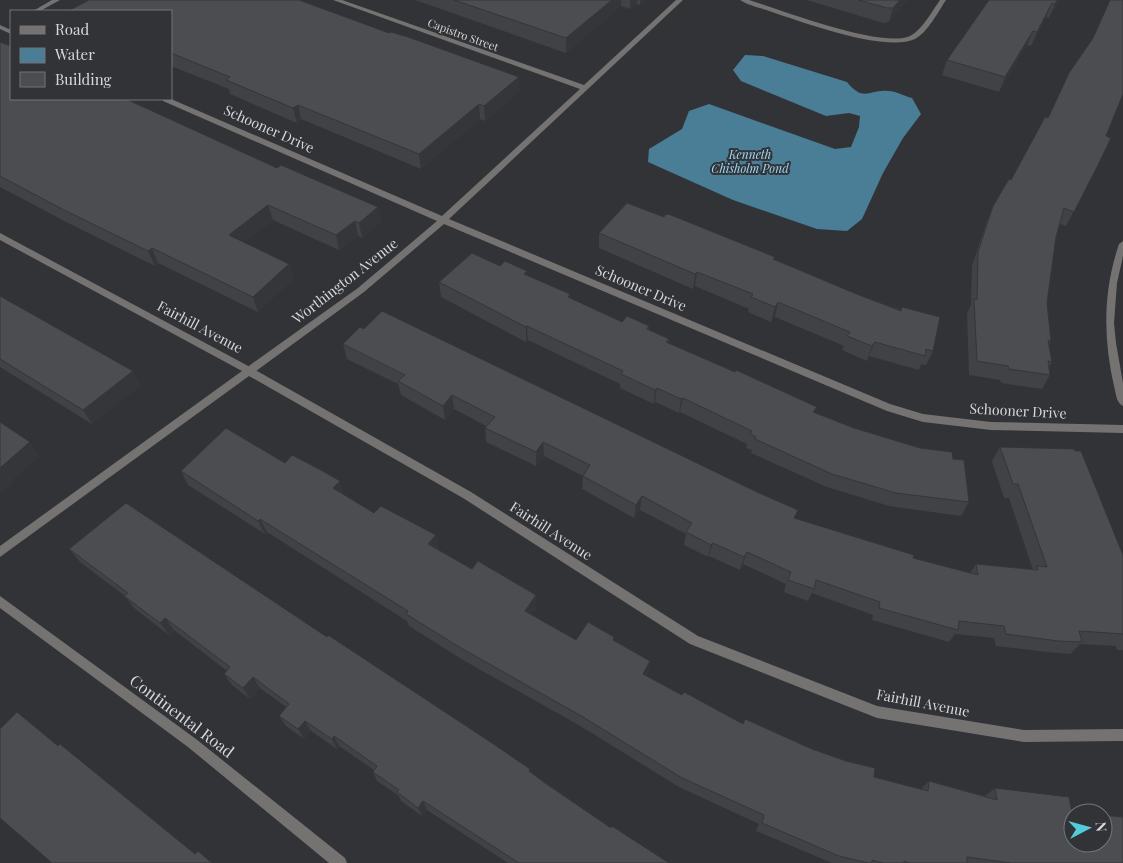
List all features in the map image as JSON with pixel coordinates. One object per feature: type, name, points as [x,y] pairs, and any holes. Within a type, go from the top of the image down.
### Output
[{"type":"street","points":[[38,10],[57,0]]},
{"type":"street","name":"Capistro Street","points":[[336,0],[584,88]]},
{"type":"street","name":"Worthington Avenue","points":[[0,552],[361,290],[443,220],[680,0]]},
{"type":"street","points":[[743,0],[868,38],[899,41],[912,38],[943,0]]},
{"type":"street","name":"Schooner Drive","points":[[168,100],[443,220],[887,407],[923,418],[990,426],[1123,429]]},
{"type":"street","name":"Fairhill Avenue","points":[[0,236],[250,370],[467,495],[694,640],[877,712],[1024,736],[1123,734]]},
{"type":"street","points":[[1123,244],[1113,278],[1110,321],[1112,358],[1123,402]]},
{"type":"street","name":"Continental Road","points":[[0,601],[192,744],[340,863]]},
{"type":"water","name":"Kenneth Chisholm Pond","points":[[745,55],[763,56],[847,82],[862,94],[891,91],[912,98],[921,114],[903,138],[883,173],[862,219],[847,231],[817,229],[733,200],[648,162],[649,149],[682,129],[689,111],[709,104],[835,149],[851,147],[859,127],[860,116],[849,113],[826,116],[741,81],[733,70]]},
{"type":"building","points":[[89,0],[299,0],[519,77],[484,106],[479,104],[419,154],[298,105],[293,108],[226,80],[230,77],[172,53],[172,10],[70,10]]},
{"type":"building","points":[[454,0],[612,0],[566,38]]},
{"type":"building","points":[[858,0],[900,0],[893,8],[887,8]]},
{"type":"building","points":[[989,0],[1057,0],[1055,4],[1052,3],[1037,32],[1033,31],[1005,77],[947,60]]},
{"type":"building","points":[[1110,0],[1123,0],[1123,94],[1106,136],[1111,138],[1074,212],[1064,208],[1056,237],[1047,303],[1051,341],[1048,340],[1052,362],[1048,361],[1050,375],[1009,369],[1008,366],[977,361],[974,299],[977,300],[978,252],[993,206],[1009,179],[1011,180],[1045,117],[1048,118],[1069,73],[1093,38]]},
{"type":"building","points":[[0,42],[10,46],[10,100],[128,100],[277,168],[281,165],[378,207],[359,223],[355,221],[336,235],[268,205],[229,235],[289,264],[253,297],[152,248],[148,251],[0,176]]},
{"type":"building","points":[[627,203],[664,217],[666,214],[671,215],[901,311],[902,307],[940,317],[933,351],[926,349],[925,356],[875,342],[872,346],[847,336],[850,332],[778,302],[775,307],[751,297],[753,294],[697,272],[695,274],[599,233]]},
{"type":"building","points":[[472,253],[500,266],[505,261],[527,271],[524,274],[570,294],[568,297],[622,322],[627,316],[649,326],[647,329],[669,339],[666,342],[735,372],[736,370],[817,407],[813,412],[854,428],[920,448],[952,452],[953,459],[964,460],[969,502],[896,493],[832,474],[755,439],[756,437],[750,434],[752,431],[683,398],[681,399],[657,388],[655,390],[621,374],[623,371],[526,327],[439,282]]},
{"type":"building","points":[[0,296],[133,371],[83,410],[0,359]]},
{"type":"building","points":[[382,311],[798,510],[794,518],[914,555],[913,558],[978,575],[976,564],[1038,570],[1037,566],[1047,567],[1018,484],[1013,484],[1000,447],[1074,449],[1075,451],[1081,451],[1123,555],[1123,634],[1079,631],[1082,642],[1058,641],[1006,634],[1004,626],[959,621],[958,630],[879,608],[880,602],[816,580],[814,589],[788,580],[791,572],[747,552],[744,557],[713,543],[711,545],[686,532],[692,523],[642,496],[636,505],[583,476],[590,465],[543,442],[536,452],[485,428],[495,417],[452,395],[443,406],[398,381],[405,375],[343,344],[360,327],[364,329]]},
{"type":"building","points":[[0,422],[30,442],[0,468]]},
{"type":"building","points":[[226,428],[285,463],[292,455],[340,481],[333,488],[374,513],[381,506],[436,535],[428,544],[472,569],[478,561],[536,595],[525,611],[576,640],[588,622],[614,637],[613,640],[650,661],[643,674],[682,695],[684,692],[743,724],[745,719],[812,749],[846,761],[875,768],[874,777],[928,791],[929,781],[997,800],[995,788],[1069,797],[1070,803],[1063,803],[1063,853],[1113,853],[1113,816],[1123,817],[1123,863],[1011,863],[967,857],[967,863],[910,863],[904,861],[904,863],[883,863],[872,860],[872,863],[868,863],[839,856],[762,823],[764,815],[682,778],[583,717],[461,648],[406,614],[408,611],[260,519],[258,521],[181,471]]},
{"type":"building","points":[[126,503],[327,637],[328,635],[498,747],[530,769],[529,771],[545,783],[611,828],[612,826],[669,863],[519,863],[423,801],[418,808],[397,792],[399,790],[373,772],[377,766],[334,736],[332,739],[305,721],[298,729],[279,716],[289,704],[253,677],[243,688],[224,674],[230,667],[165,618],[160,623],[124,596],[128,593],[69,549]]},
{"type":"building","points":[[17,712],[58,746],[60,744],[195,854],[198,851],[212,863],[52,863],[0,818],[0,729]]}]
